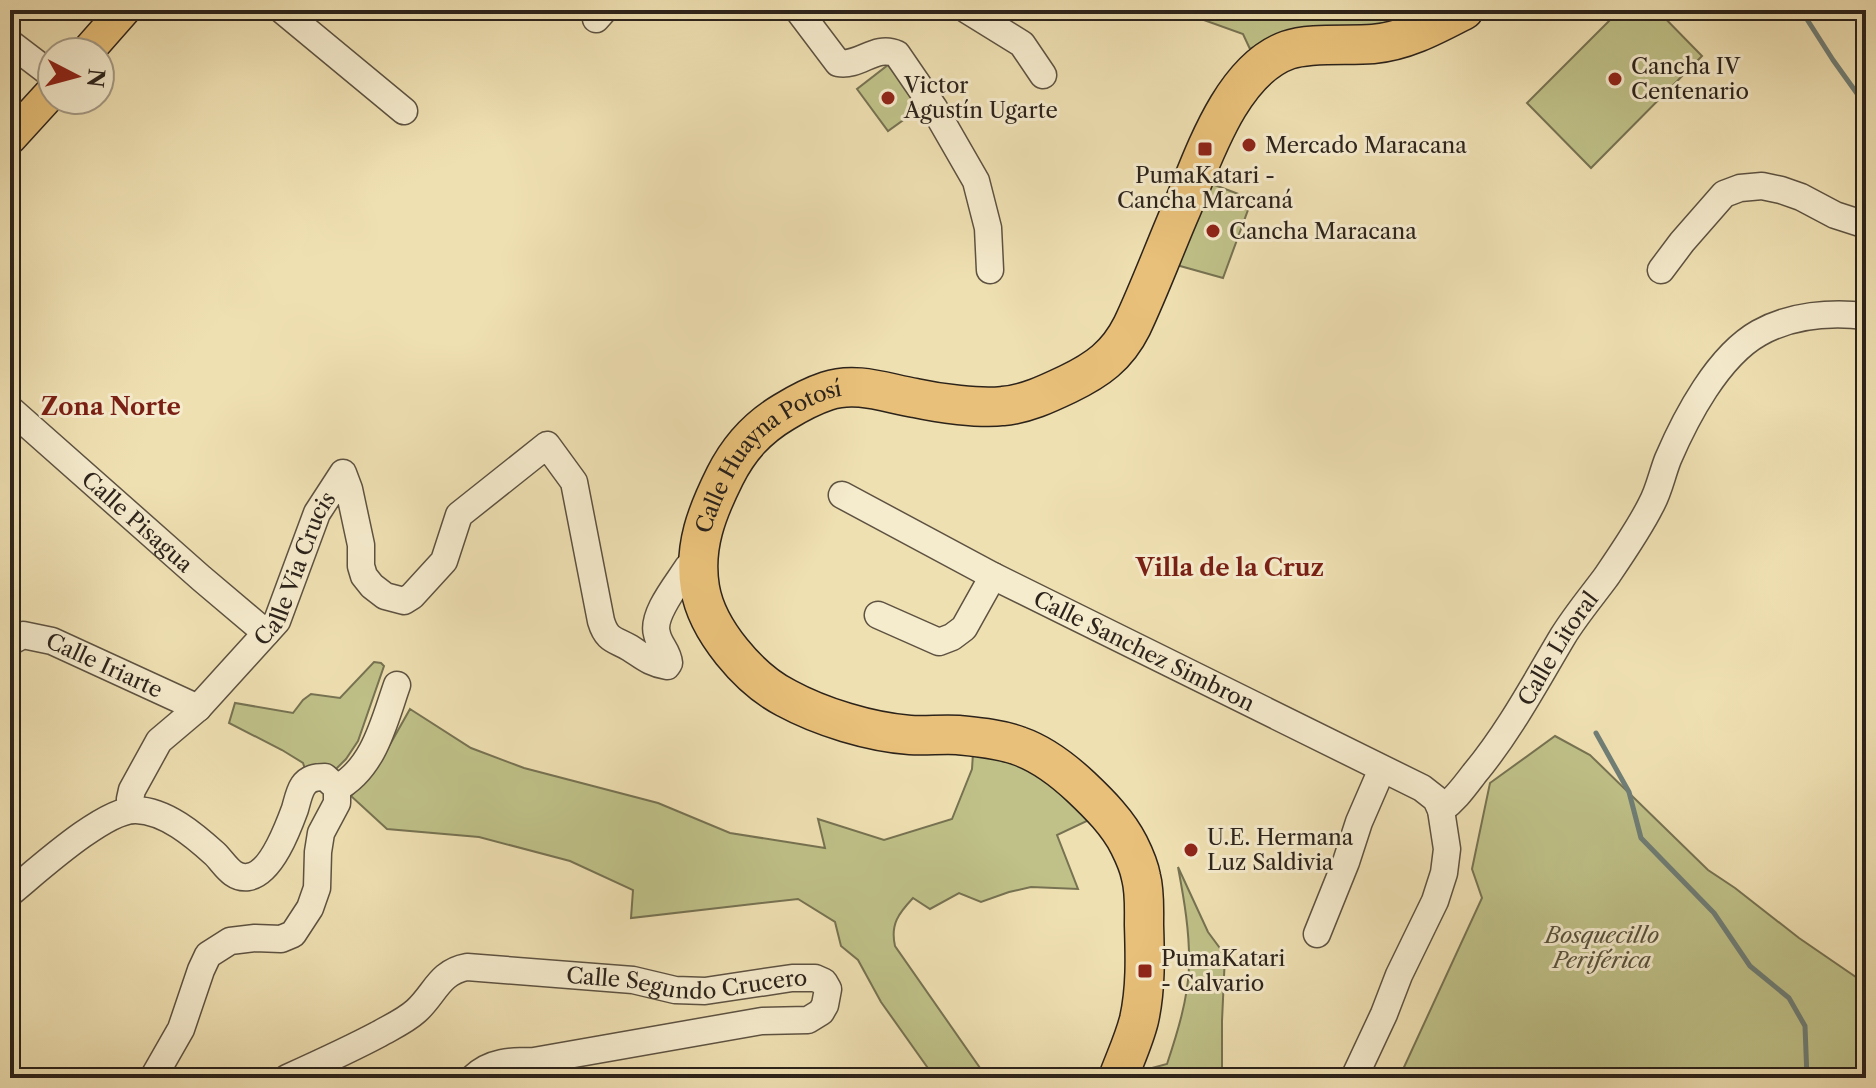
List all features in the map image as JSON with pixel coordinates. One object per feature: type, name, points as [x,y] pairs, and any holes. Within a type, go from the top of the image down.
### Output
[{"type":"highway","name":"Calle Huayna Potosí","points":[[1118,1078],[1138,1021],[1145,971],[1141,876],[1129,845],[1100,805],[1075,782],[1037,754],[1018,745],[958,735],[884,732],[827,716],[768,687],[726,644],[713,625],[700,590],[700,544],[710,506],[737,455],[759,429],[796,405],[829,390],[868,388],[955,404],[1003,406],[1041,397],[1099,368],[1125,340],[1132,326],[1205,149],[1227,108],[1263,64],[1290,49],[1397,40],[1464,10]]},
{"type":"main road","points":[[101,36],[124,10]]},
{"type":"main road","points":[[10,138],[36,110]]},
{"type":"street","points":[[282,10],[404,111]]},
{"type":"street","points":[[798,10],[838,63],[851,64],[879,51],[897,54],[934,108],[976,181],[988,228],[990,270]]},
{"type":"street","points":[[967,10],[1022,44],[1043,75]]},
{"type":"street","points":[[10,43],[36,63]]},
{"type":"street","points":[[1661,270],[1724,194],[1740,188],[1762,186],[1781,190],[1835,215],[1866,225]]},
{"type":"street","name":"Calle Litoral","points":[[1441,810],[1451,803],[1498,743],[1564,634],[1646,513],[1677,441],[1717,371],[1758,333],[1782,323],[1811,316],[1866,316]]},
{"type":"street","name":"Calle Pisagua","points":[[11,413],[266,633]]},
{"type":"street","name":"Calle Via Crucis","points":[[131,810],[132,790],[159,741],[198,708],[277,621],[317,513],[343,473],[361,545],[364,576],[385,596],[398,600],[404,601],[412,596],[444,561],[459,515],[547,445],[574,482],[601,621],[609,637],[645,660],[667,666],[669,656],[655,629],[657,618],[688,567],[698,565]]},
{"type":"street","name":"Calle Sanchez Simbron","points":[[842,495],[993,576],[1422,788],[1436,799],[1441,810]]},
{"type":"street","points":[[878,615],[939,642],[964,628],[993,576]]},
{"type":"street","name":"Calle Iriarte","points":[[10,642],[23,635],[52,641],[198,708]]},
{"type":"street","points":[[337,788],[347,783],[367,759],[378,739],[397,685]]},
{"type":"street","points":[[1317,934],[1382,769]]},
{"type":"street","points":[[10,893],[79,837],[98,824],[131,810],[155,814],[181,827],[214,853],[233,874],[247,877],[263,870],[274,853],[303,785],[317,777],[325,777],[337,788],[337,803],[321,833],[317,888],[310,908],[293,934],[281,939],[230,941],[208,955],[181,1029],[153,1078]]},
{"type":"street","points":[[1354,1078],[1435,901],[1444,873],[1447,849],[1441,810]]},
{"type":"street","name":"Calle Segundo Crucero","points":[[287,1078],[396,1025],[417,1010],[451,972],[467,967],[633,980],[675,990],[705,991],[792,978],[815,978],[824,982],[828,989],[821,1012],[808,1020],[762,1021],[555,1058],[508,1061],[490,1066],[473,1078]]},
{"type":"green space","points":[[1176,10],[1441,10],[1362,28],[1278,34],[1250,49],[1243,34]]},
{"type":"green space","name":"Cancha IV Centenario","points":[[1620,10],[1657,10],[1702,56],[1591,168],[1527,103]]},
{"type":"green space","name":"Victor Agustín Ugarte","points":[[888,65],[920,108],[888,131],[857,89]]},
{"type":"green space","name":"Cancha Maracana","points":[[1204,181],[1252,199],[1223,278],[1173,264]]},
{"type":"green space","points":[[374,662],[384,666],[358,741],[335,770],[305,769],[303,763],[282,750],[229,723],[235,703],[293,713],[311,694],[340,698]]},
{"type":"green space","points":[[410,709],[471,748],[524,768],[658,803],[730,833],[825,848],[818,819],[884,840],[952,819],[972,769],[973,753],[1017,762],[1054,786],[1089,820],[1057,835],[1078,889],[1031,887],[981,902],[959,893],[930,909],[913,898],[904,909],[895,925],[895,946],[987,1078],[935,1078],[881,1002],[858,960],[841,946],[835,922],[798,899],[631,918],[633,890],[570,861],[479,837],[387,829],[351,796],[379,764]]},
{"type":"green space","name":"Bosquecillo Periférica","points":[[1555,736],[1590,755],[1708,870],[1866,984],[1866,1078],[1399,1078],[1482,898],[1472,869],[1490,783]]},
{"type":"green space","points":[[1178,867],[1208,932],[1225,955],[1220,1078],[1141,1078],[1144,1070],[1167,1064],[1187,991],[1189,942]]},
{"type":"waterway","points":[[1801,10],[1866,106]]},
{"type":"waterway","points":[[1596,733],[1629,792],[1641,838],[1714,913],[1750,966],[1789,998],[1805,1026],[1807,1078]]},
{"type":"place","name":"Cancha IV Centenario","points":[[1615,79]]},
{"type":"place","name":"Victor Agustín Ugarte","points":[[888,98]]},
{"type":"place","name":"Mercado Maracana","points":[[1249,145]]},
{"type":"place","name":"PumaKatari - Cancha Marcaná","points":[[1205,149]]},
{"type":"place","name":"Cancha Maracana","points":[[1213,231]]},
{"type":"place","name":"U.E. Hermana Luz Saldivia","points":[[1191,850]]},
{"type":"place","name":"PumaKatari - Calvario","points":[[1145,971]]},
{"type":"district","name":"Zona Norte","points":[[111,407]]},
{"type":"district","name":"Villa de la Cruz","points":[[1230,568]]}]
